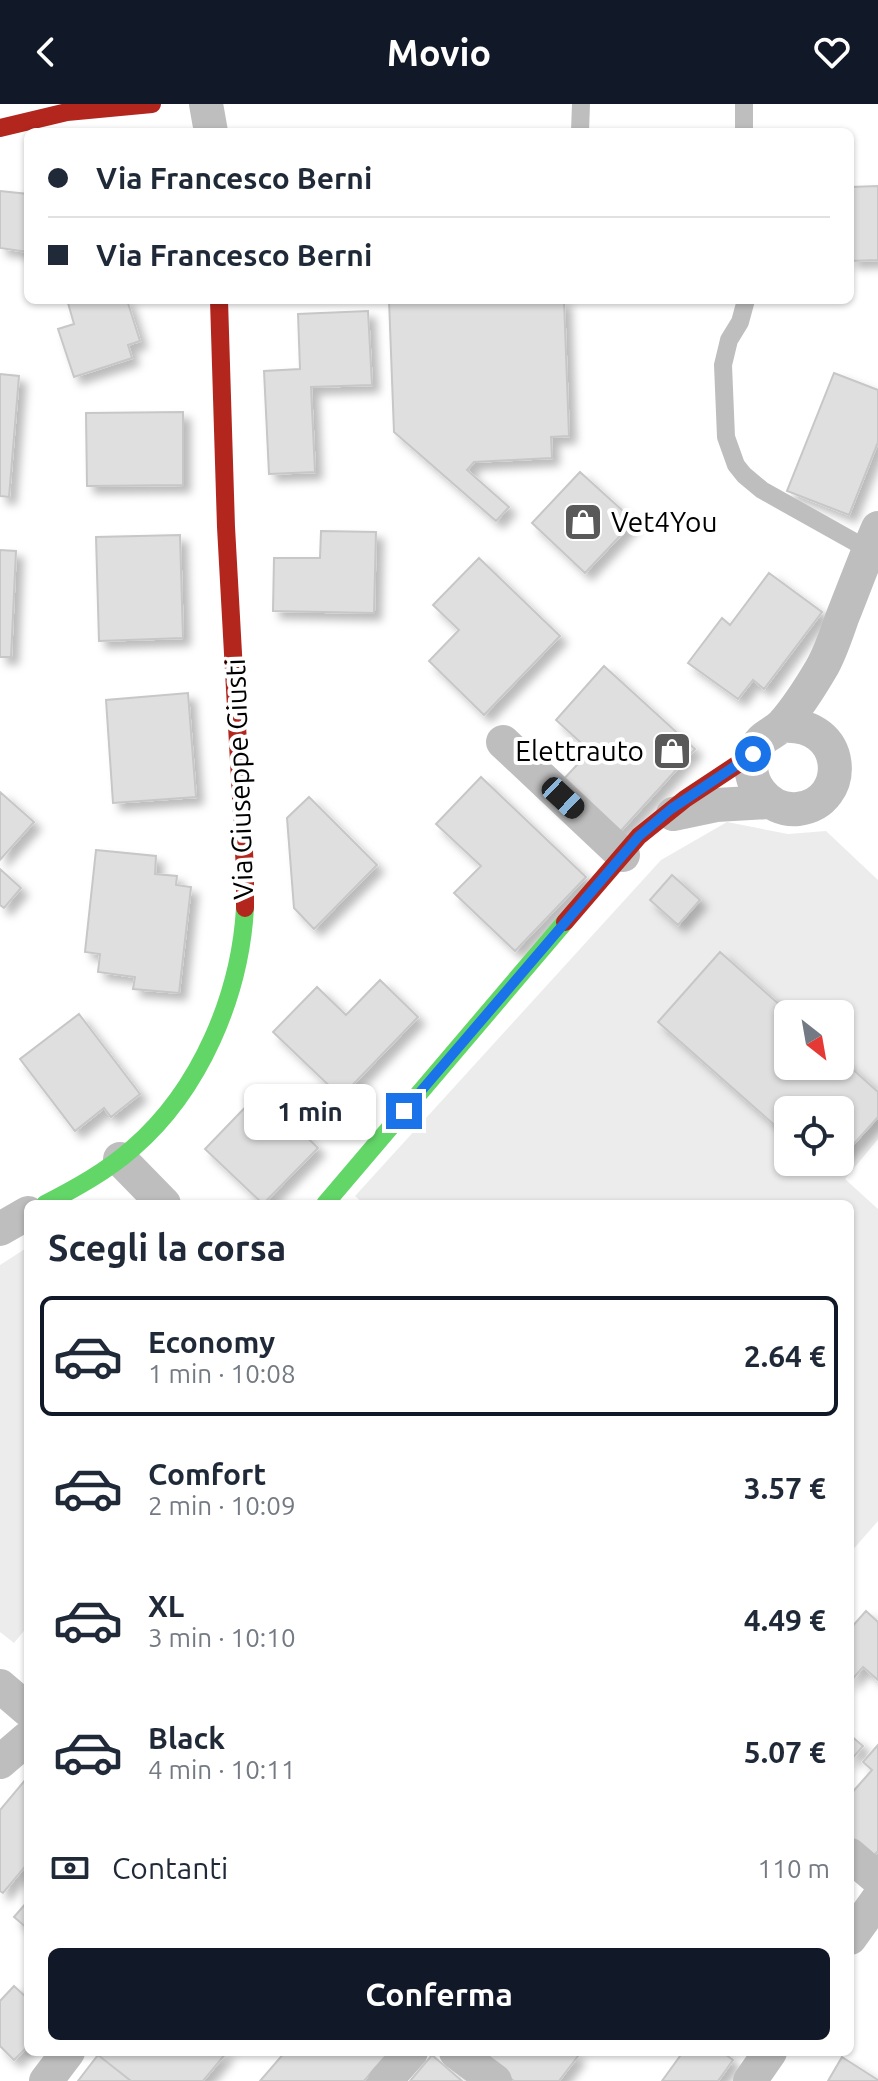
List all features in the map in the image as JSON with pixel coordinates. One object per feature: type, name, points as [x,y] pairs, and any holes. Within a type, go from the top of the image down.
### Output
[{"type":"street","points":[[0,128],[67,112],[152,104]]},
{"type":"street","points":[[206,104],[210,128]]},
{"type":"street","points":[[0,106],[67,112]]},
{"type":"street","name":"Via Giuseppe Giusti","points":[[65,1200],[136,1147],[169,1111],[204,1054],[220,1018],[239,956],[246,900],[245,847],[226,527],[219,304]]},
{"type":"street","points":[[781,726],[822,667],[873,539]]},
{"type":"street","points":[[821,735],[822,667]]},
{"type":"street","points":[[781,726],[809,728],[821,735],[835,759],[831,787],[810,806],[782,808],[769,802],[753,781],[753,754],[759,742],[781,726]]},
{"type":"street","points":[[503,742],[623,855]]},
{"type":"street","points":[[328,1200],[623,855],[657,820],[753,754]]},
{"type":"street","points":[[657,820],[686,810],[716,805],[769,802]]},
{"type":"street","points":[[120,1159],[160,1200]]},
{"type":"street","points":[[0,1229],[24,1215]]},
{"type":"street","points":[[0,1686],[24,1707]]},
{"type":"street","points":[[0,1762],[24,1741]]},
{"type":"street","points":[[854,1858],[878,1879]]},
{"type":"street","points":[[854,1932],[878,1899]]},
{"type":"street","points":[[46,2081],[65,2056]]},
{"type":"street","points":[[385,2081],[407,2056]]},
{"type":"street","points":[[461,2056],[495,2081]]},
{"type":"street","points":[[750,2081],[767,2056]]},
{"type":"lane","points":[[580,128],[581,104]]},
{"type":"lane","points":[[744,104],[744,128]]},
{"type":"lane","points":[[745,304],[740,322],[729,340],[723,365],[726,437],[736,465],[762,490],[873,539]]},
{"type":"shaded area","points":[[727,822],[788,834],[826,831],[878,880],[878,1139],[854,1168],[854,1096],[774,1096],[774,1176],[847,1176],[845,1179],[878,1209],[878,1521],[854,1548],[854,1200],[360,1200],[355,1196],[661,860]]},
{"type":"shaded area","points":[[24,1250],[24,1631],[14,1643],[0,1632],[0,1265]]},
{"type":"building","points":[[878,186],[878,260],[854,261],[854,187]]},
{"type":"building","points":[[0,191],[24,194],[24,251],[0,248]]},
{"type":"building","points":[[68,304],[128,304],[140,341],[128,345],[132,358],[74,377],[58,329],[74,324]]},
{"type":"building","points":[[389,304],[564,304],[569,436],[551,437],[552,458],[474,462],[467,470],[509,507],[496,521],[394,432]]},
{"type":"building","points":[[368,311],[372,385],[311,387],[315,472],[269,474],[264,371],[300,369],[298,314]]},
{"type":"building","points":[[834,373],[878,390],[878,442],[849,515],[787,491]]},
{"type":"building","points":[[0,374],[19,376],[9,497],[0,496]]},
{"type":"building","points":[[183,412],[183,485],[87,486],[86,413]]},
{"type":"building","name":"Vet4You","points":[[580,472],[634,521],[585,573],[532,523]]},
{"type":"building","points":[[321,531],[376,532],[374,613],[273,611],[274,558],[320,558]]},
{"type":"building","points":[[180,535],[183,638],[99,641],[96,537]]},
{"type":"building","points":[[0,550],[16,551],[11,657],[0,657]]},
{"type":"building","points":[[479,558],[560,636],[484,715],[429,661],[459,630],[433,605]]},
{"type":"building","points":[[769,573],[822,612],[764,689],[753,680],[738,699],[688,663],[722,618],[730,625]]},
{"type":"building","points":[[604,666],[695,749],[618,834],[561,782],[590,751],[556,720]]},
{"type":"building","points":[[188,693],[196,797],[113,803],[106,700]]},
{"type":"building","points":[[481,777],[586,877],[515,951],[454,893],[481,866],[436,824]]},
{"type":"building","points":[[0,792],[34,822],[0,860]]},
{"type":"building","points":[[309,797],[377,865],[314,929],[294,908],[287,818]]},
{"type":"building","points":[[96,850],[156,856],[155,874],[177,876],[176,885],[191,887],[179,993],[133,989],[135,977],[98,972],[100,954],[85,952]]},
{"type":"building","points":[[0,869],[21,888],[4,908],[0,905]]},
{"type":"building","points":[[672,875],[700,900],[678,925],[650,900]]},
{"type":"building","points":[[720,952],[774,1000],[774,1080],[854,1080],[854,1071],[878,1092],[878,1117],[854,1144],[854,1096],[774,1096],[774,1125],[658,1022]]},
{"type":"building","points":[[380,980],[418,1017],[341,1097],[273,1032],[317,987],[346,1015]]},
{"type":"building","points":[[79,1014],[140,1094],[111,1117],[104,1108],[75,1131],[20,1059]]},
{"type":"building","points":[[260,1092],[318,1148],[267,1200],[259,1200],[205,1149]]},
{"type":"building","points":[[866,1611],[878,1622],[878,1680],[863,1667],[854,1677],[854,1624]]},
{"type":"building","points":[[854,1738],[863,1746],[854,1756]]},
{"type":"building","points":[[878,1745],[878,1851],[870,1860],[854,1846],[854,1790],[872,1770],[863,1762]]},
{"type":"building","points":[[24,1781],[24,1868],[3,1893],[0,1891],[0,1810]]},
{"type":"building","points":[[24,1906],[24,1926],[14,1917]]},
{"type":"building","points":[[14,1986],[24,1995],[24,2050],[14,2060],[0,2046],[0,2001]]},
{"type":"building","points":[[99,2056],[224,2056],[203,2081],[131,2081]]},
{"type":"building","points":[[99,2056],[131,2081],[78,2081]]},
{"type":"building","points":[[282,2056],[386,2056],[364,2081],[260,2081]]},
{"type":"building","points":[[433,2056],[462,2081],[410,2081]]},
{"type":"building","points":[[482,2056],[578,2056],[559,2081],[514,2081]]},
{"type":"building","points":[[680,2056],[728,2056],[733,2060],[718,2081],[662,2081]]},
{"type":"building","points":[[842,2057],[878,2080],[878,2081],[828,2081]]},
{"type":"traffic: fast","points":[[52,1200],[91,1179],[133,1148],[157,1125],[197,1070],[225,1007],[235,974],[245,908]]},
{"type":"traffic: fast","points":[[328,1200],[565,922]]},
{"type":"traffic: jam","points":[[0,128],[67,112],[152,104]]},
{"type":"traffic: jam","points":[[219,304],[226,527],[245,908]]},
{"type":"traffic: jam","points":[[565,922],[639,836],[685,799],[753,754]]},
{"type":"place","name":"Vet4You","points":[[583,522]]},
{"type":"place","name":"Elettrauto","points":[[672,751]]},
{"type":"route","points":[[404,1111],[639,836],[671,809],[753,754]]}]
